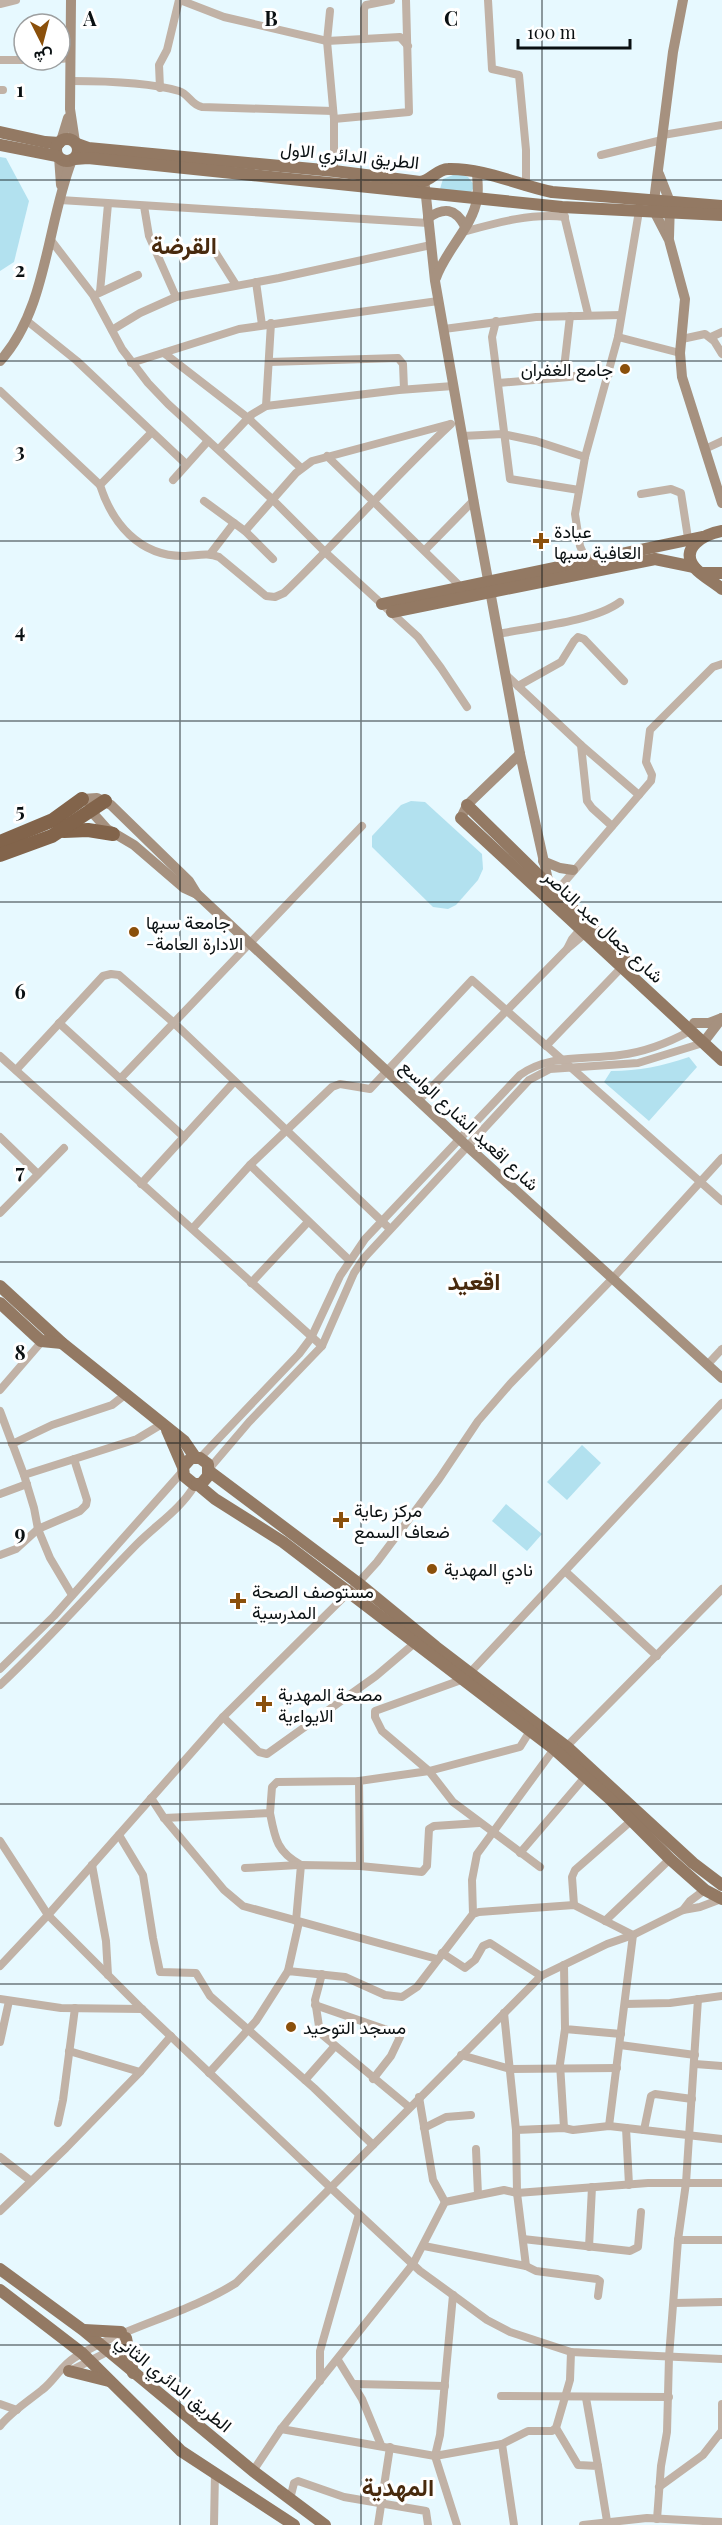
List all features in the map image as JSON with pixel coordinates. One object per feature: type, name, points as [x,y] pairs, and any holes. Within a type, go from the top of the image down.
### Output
[{"type":"highway","points":[[0,842],[88,803],[105,801]]},
{"type":"highway","points":[[62,831],[88,803]]},
{"type":"highway","points":[[0,855],[62,831],[88,830],[113,834]]},
{"type":"main road","points":[[0,132],[45,142],[60,142],[69,139],[76,143],[78,154],[74,160],[65,161],[58,157],[0,145]]},
{"type":"main road","points":[[58,157],[56,147],[60,142]]},
{"type":"main road","name":"الطريق الدائري الاول","points":[[76,143],[88,148],[334,171],[477,199],[563,212],[639,211],[655,207]]},
{"type":"main road","name":"الطريق الدائري الاول","points":[[74,160],[88,158],[425,187],[442,170],[477,171],[526,187],[552,192],[722,216]]},
{"type":"main road","name":"الطريق الدائري الاول","points":[[670,208],[722,206]]},
{"type":"main road","points":[[589,567],[688,538],[702,537],[722,531]]},
{"type":"main road","points":[[702,537],[694,542],[690,550],[690,559],[698,570],[722,589]]},
{"type":"main road","points":[[387,608],[589,567],[655,559],[698,570],[722,573]]},
{"type":"main road","points":[[387,608],[461,587],[489,587]]},
{"type":"main road","name":"شارع جمال عبد الناصر","points":[[467,805],[550,892],[706,1040],[722,1060]]},
{"type":"main road","name":"شارع جمال عبد الناصر","points":[[461,818],[550,892]]},
{"type":"main road","name":"شارع جمال عبد الناصر","points":[[586,928],[622,968],[692,1027]]},
{"type":"main road","name":"شارع جمال عبد الناصر","points":[[706,1040],[722,1048]]},
{"type":"main road","points":[[0,1286],[62,1343],[184,1441],[197,1458],[208,1464],[206,1480],[196,1484]]},
{"type":"main road","points":[[0,1303],[42,1341],[62,1343]]},
{"type":"main road","points":[[164,1426],[186,1480],[196,1484],[215,1499],[354,1587],[416,1642],[468,1676],[486,1699],[560,1750],[670,1859],[705,1890],[722,1899]]},
{"type":"main road","points":[[183,1469],[187,1460],[197,1458]]},
{"type":"main road","points":[[209,1470],[560,1750],[693,1863],[720,1882]]},
{"type":"main road","name":"الطريق الدائري الثاني","points":[[0,2269],[83,2330],[253,2471],[325,2525]]},
{"type":"main road","name":"الطريق الدائري الثاني","points":[[0,2290],[86,2356],[181,2451],[294,2525]]},
{"type":"main road","points":[[83,2330],[126,2334],[133,2373]]},
{"type":"main road","points":[[69,2371],[87,2373],[113,2382]]},
{"type":"street","points":[[0,4],[16,0]]},
{"type":"street","points":[[160,88],[159,65],[167,50],[180,0],[224,17],[327,41],[400,37],[408,46]]},
{"type":"street","points":[[364,39],[366,5],[391,0]]},
{"type":"street","points":[[71,81],[111,82],[160,88],[180,92],[196,106],[334,115],[409,112],[406,0]]},
{"type":"street","points":[[488,0],[492,69],[519,75],[526,150],[526,187]]},
{"type":"street","points":[[683,0],[673,52],[655,207],[669,240],[685,299],[680,353],[682,377],[722,503]]},
{"type":"street","points":[[330,11],[327,41],[334,115],[334,171]]},
{"type":"street","points":[[69,72],[71,81],[70,109],[76,143]]},
{"type":"street","points":[[60,142],[70,109]]},
{"type":"street","points":[[601,155],[662,137],[722,125]]},
{"type":"street","points":[[58,157],[60,197]]},
{"type":"street","points":[[0,361],[11,348],[26,320],[60,197],[74,160]]},
{"type":"street","points":[[435,281],[440,264],[463,229],[477,199],[477,171]]},
{"type":"street","points":[[658,171],[670,208],[669,240]]},
{"type":"street","points":[[425,187],[435,281],[453,386],[455,422],[462,436],[519,754],[550,892]]},
{"type":"street","points":[[60,197],[108,204],[428,221],[437,212],[450,210],[458,214],[463,229]]},
{"type":"street","points":[[97,294],[108,204]]},
{"type":"street","points":[[144,206],[149,236],[176,297]]},
{"type":"street","points":[[589,567],[577,530],[575,514],[585,458],[618,337],[639,211]]},
{"type":"street","points":[[463,229],[563,212],[588,314]]},
{"type":"street","points":[[49,238],[97,294],[112,330],[131,363],[168,404],[272,499],[326,554],[387,608],[430,653],[467,707]]},
{"type":"street","points":[[112,330],[140,313],[176,297],[430,245]]},
{"type":"street","points":[[212,247],[236,285]]},
{"type":"street","points":[[97,294],[138,274]]},
{"type":"street","points":[[256,282],[266,324],[269,362],[266,406]]},
{"type":"street","points":[[131,363],[239,329],[438,300]]},
{"type":"street","points":[[444,329],[496,321],[588,314],[621,315]]},
{"type":"street","points":[[564,377],[570,316]]},
{"type":"street","points":[[26,320],[77,361],[186,464]]},
{"type":"street","points":[[496,321],[492,337],[510,479],[579,490]]},
{"type":"street","points":[[711,337],[722,332]]},
{"type":"street","points":[[682,339],[705,334],[711,337],[722,354]]},
{"type":"street","points":[[618,337],[680,353]]},
{"type":"street","points":[[164,353],[248,418],[301,468]]},
{"type":"street","points":[[269,362],[398,358],[403,364],[404,389]]},
{"type":"street","points":[[498,383],[591,373],[609,374]]},
{"type":"street","points":[[219,449],[248,418],[266,406],[404,389],[453,386]]},
{"type":"street","points":[[0,390],[100,485],[113,516],[121,528],[135,540],[166,555],[211,553],[266,596],[275,597],[284,593],[326,554],[372,502],[455,422]]},
{"type":"street","points":[[245,531],[301,468],[327,456],[455,422]]},
{"type":"street","points":[[100,485],[151,433]]},
{"type":"street","points":[[462,436],[503,434],[536,441],[585,458]]},
{"type":"street","points":[[173,480],[208,441]]},
{"type":"street","points":[[705,449],[722,441]]},
{"type":"street","points":[[327,456],[461,587]]},
{"type":"street","points":[[641,494],[671,489],[681,493],[688,538]]},
{"type":"street","points":[[425,550],[474,500]]},
{"type":"street","points":[[204,501],[245,531],[273,559]]},
{"type":"street","points":[[211,553],[234,523]]},
{"type":"street","points":[[498,634],[591,616],[608,611],[620,602]]},
{"type":"street","points":[[518,686],[561,662],[573,641],[578,637],[584,639],[624,681]]},
{"type":"street","points":[[550,892],[573,870],[652,778],[646,762],[651,730],[713,667],[722,663]]},
{"type":"street","points":[[505,674],[639,795]]},
{"type":"street","points":[[581,745],[587,801],[612,826]]},
{"type":"street","points":[[461,818],[467,805],[519,754]]},
{"type":"street","name":"شارع اقعيد الشارع الواسع","points":[[105,801],[189,881],[198,894],[418,1100],[722,1378]]},
{"type":"street","name":"شارع اقعيد الشارع الواسع","points":[[88,803],[113,834],[139,849],[184,888],[198,894]]},
{"type":"street","points":[[120,1079],[362,826]]},
{"type":"street","points":[[543,861],[573,870]]},
{"type":"street","points":[[418,1100],[507,1012],[586,928]]},
{"type":"street","points":[[546,1046],[622,968]]},
{"type":"street","points":[[16,1070],[103,976],[119,975],[174,1023],[380,1222],[390,1229]]},
{"type":"street","points":[[193,1228],[250,1165],[332,1088],[340,1084],[349,1084],[370,1089],[472,980],[546,1046],[564,1059],[722,1202]]},
{"type":"street","points":[[209,1470],[249,1422],[322,1346],[354,1273],[520,1075],[532,1066],[548,1061],[642,1051],[674,1040],[692,1027],[722,1018]]},
{"type":"street","points":[[197,1458],[299,1354],[311,1338],[349,1260],[380,1222],[529,1080],[550,1069],[638,1063],[706,1040],[722,1018]]},
{"type":"street","points":[[59,1023],[184,1137]]},
{"type":"street","points":[[0,1056],[322,1346]]},
{"type":"street","points":[[141,1184],[234,1082]]},
{"type":"street","points":[[0,1137],[38,1173]]},
{"type":"street","points":[[0,1213],[64,1149]]},
{"type":"street","points":[[0,1966],[223,1717],[354,1587],[376,1562],[439,1479],[478,1421],[722,1158]]},
{"type":"street","points":[[250,1165],[349,1260]]},
{"type":"street","points":[[250,1283],[308,1222]]},
{"type":"street","points":[[0,1389],[52,1332]]},
{"type":"street","points":[[708,1364],[722,1349]]},
{"type":"street","points":[[12,1444],[52,1425],[112,1405],[126,1394]]},
{"type":"street","points":[[540,1867],[479,1823],[445,1794],[429,1771],[382,1731],[375,1718],[375,1711],[468,1676],[722,1403]]},
{"type":"street","points":[[0,1411],[27,1484],[38,1529],[50,1558],[72,1595]]},
{"type":"street","points":[[24,1475],[137,1439],[164,1426]]},
{"type":"street","points":[[0,1555],[16,1549],[38,1529],[80,1511],[86,1505],[87,1500],[74,1459]]},
{"type":"street","points":[[0,1669],[72,1595],[183,1469]]},
{"type":"street","points":[[0,1494],[27,1484]]},
{"type":"street","points":[[0,1685],[63,1624],[140,1541],[179,1507],[196,1484]]},
{"type":"street","points":[[566,1572],[657,1656]]},
{"type":"street","points":[[288,1971],[345,1977],[385,1995],[402,1997],[417,1987],[473,1914],[474,1862],[477,1854],[493,1833],[560,1750],[722,1589]]},
{"type":"street","points":[[223,1717],[259,1752],[267,1754],[376,1676],[416,1642]]},
{"type":"street","points":[[301,1865],[288,1858],[280,1849],[270,1813],[272,1787],[277,1782],[359,1781],[429,1771],[520,1747],[530,1731]]},
{"type":"street","points":[[520,1853],[585,1777]]},
{"type":"street","points":[[359,1781],[360,1866]]},
{"type":"street","points":[[151,1798],[164,1818],[235,1901],[255,1911],[439,1956],[465,1968],[475,1960],[483,1946],[490,1943],[541,1976]]},
{"type":"street","points":[[164,1818],[270,1813]]},
{"type":"street","points":[[574,1905],[575,1870],[631,1821]]},
{"type":"street","points":[[245,1868],[301,1865],[360,1866],[422,1872],[427,1866],[429,1829],[434,1826],[479,1823]]},
{"type":"street","points":[[119,1835],[143,1875],[160,1972],[196,1973],[207,1993],[305,2080],[373,2145]]},
{"type":"street","points":[[0,1841],[48,1915],[142,2009],[331,2188],[413,2264],[453,2295],[510,2332],[571,2352],[722,2359]]},
{"type":"street","points":[[605,1921],[670,1859]]},
{"type":"street","points":[[92,1865],[106,1941],[108,1975]]},
{"type":"street","points":[[209,2073],[249,2029],[288,1971],[298,1922],[301,1865]]},
{"type":"street","points":[[682,1910],[690,1900],[720,1882]]},
{"type":"street","points":[[0,2426],[57,2375],[65,2365],[103,2348],[126,2334],[207,2300],[236,2283],[541,1976],[607,1944],[633,1935],[682,1910],[700,1907],[722,1899]]},
{"type":"street","points":[[473,1914],[492,1910],[574,1905],[633,1935]]},
{"type":"street","points":[[609,2126],[633,1935]]},
{"type":"street","points":[[564,1965],[565,2029],[560,2070],[564,2128]]},
{"type":"street","points":[[322,1974],[317,1986],[315,2005],[320,2033],[334,2047],[409,2107]]},
{"type":"street","points":[[626,2004],[670,2003],[722,1996]]},
{"type":"street","points":[[0,1999],[75,2008],[142,2009]]},
{"type":"street","points":[[657,2519],[669,2397],[669,2357],[678,2240],[686,2183],[698,1999]]},
{"type":"street","points":[[0,2042],[9,2001]]},
{"type":"street","points":[[315,2005],[396,2033],[400,2037],[391,2056],[373,2079]]},
{"type":"street","points":[[58,2123],[75,2008]]},
{"type":"street","points":[[504,2013],[516,2130],[517,2193],[526,2266]]},
{"type":"street","points":[[565,2029],[621,2034]]},
{"type":"street","points":[[0,2211],[66,2148],[140,2072],[171,2036]]},
{"type":"street","points":[[620,2044],[695,2055]]},
{"type":"street","points":[[305,2080],[334,2047]]},
{"type":"street","points":[[69,2051],[140,2072]]},
{"type":"street","points":[[461,2055],[510,2069],[617,2068]]},
{"type":"street","points":[[695,2064],[722,2066]]},
{"type":"street","points":[[644,2130],[651,2096],[655,2094],[692,2099]]},
{"type":"street","points":[[419,2097],[433,2180],[445,2202]]},
{"type":"street","points":[[424,2128],[446,2117],[471,2115]]},
{"type":"street","points":[[516,2130],[564,2128],[573,2130],[609,2126],[722,2139]]},
{"type":"street","points":[[626,2128],[629,2185]]},
{"type":"street","points":[[476,2149],[478,2195]]},
{"type":"street","points":[[0,2157],[31,2181]]},
{"type":"street","points":[[445,2202],[504,2190],[517,2193],[629,2185],[722,2183]]},
{"type":"street","points":[[589,2247],[592,2187]]},
{"type":"street","points":[[253,2471],[281,2429],[413,2264],[445,2202]]},
{"type":"street","points":[[523,2239],[630,2251],[638,2247],[641,2212]]},
{"type":"street","points":[[320,2381],[320,2350],[359,2214]]},
{"type":"street","points":[[678,2240],[722,2240]]},
{"type":"street","points":[[424,2246],[526,2266],[536,2271],[597,2279],[600,2281],[598,2296]]},
{"type":"street","points":[[453,2295],[435,2456],[457,2525]]},
{"type":"street","points":[[674,2302],[722,2302]]},
{"type":"street","points":[[281,2429],[435,2456],[502,2444],[528,2431],[552,2431],[556,2428],[566,2397],[571,2352]]},
{"type":"street","points":[[57,2375],[69,2371],[86,2356]]},
{"type":"street","points":[[338,2360],[355,2384],[385,2446],[378,2525]]},
{"type":"street","points":[[355,2384],[444,2386]]},
{"type":"street","points":[[501,2396],[669,2397]]},
{"type":"street","points":[[586,2398],[607,2521]]},
{"type":"street","points":[[0,2404],[17,2410]]},
{"type":"street","points":[[722,2404],[722,2437]]},
{"type":"street","points":[[556,2428],[578,2466],[598,2466]]},
{"type":"street","points":[[659,2487],[703,2455],[721,2432]]},
{"type":"street","points":[[502,2444],[514,2525]]},
{"type":"street","points":[[214,2525],[215,2472]]},
{"type":"street","points":[[290,2499],[296,2481],[344,2497],[426,2511],[429,2525]]},
{"type":"street","points":[[583,2525],[607,2521],[632,2523],[657,2519],[722,2523]]},
{"type":"shaded area","points":[[0,157],[6,158],[29,201],[14,262],[0,271]]},
{"type":"shaded area","points":[[458,173],[468,177],[475,186],[471,192],[439,192],[443,179]]},
{"type":"shaded area","points":[[411,801],[425,802],[482,854],[483,869],[478,880],[456,905],[448,909],[433,907],[372,847],[372,836],[401,805]]},
{"type":"shaded area","points":[[689,1057],[697,1067],[649,1121],[604,1082],[611,1071],[650,1067]]},
{"type":"shaded area","points":[[582,1445],[601,1463],[567,1500],[547,1482]]},
{"type":"shaded area","points":[[506,1504],[542,1534],[527,1551],[492,1521]]},
{"type":"place","name":"جامع الغفران","points":[[625,369]]},
{"type":"place","name":"عيادة العافية سبها","points":[[541,541]]},
{"type":"place","name":"جامعة سبها -الادارة العامة","points":[[134,932]]},
{"type":"place","name":"مركز رعاية ضعاف السمع","points":[[341,1520]]},
{"type":"place","name":"نادي المهدية","points":[[432,1569]]},
{"type":"place","name":"مستوصف الصحة المدرسية","points":[[238,1601]]},
{"type":"place","name":"مصحة المهدية الايواءية","points":[[264,1704]]},
{"type":"place","name":"مسجد التوحيد","points":[[291,2027]]},
{"type":"district","name":"القرضة","points":[[184,244]]},
{"type":"district","name":"اقعيد","points":[[474,1280]]},
{"type":"district","name":"المهدية","points":[[398,2486]]}]
